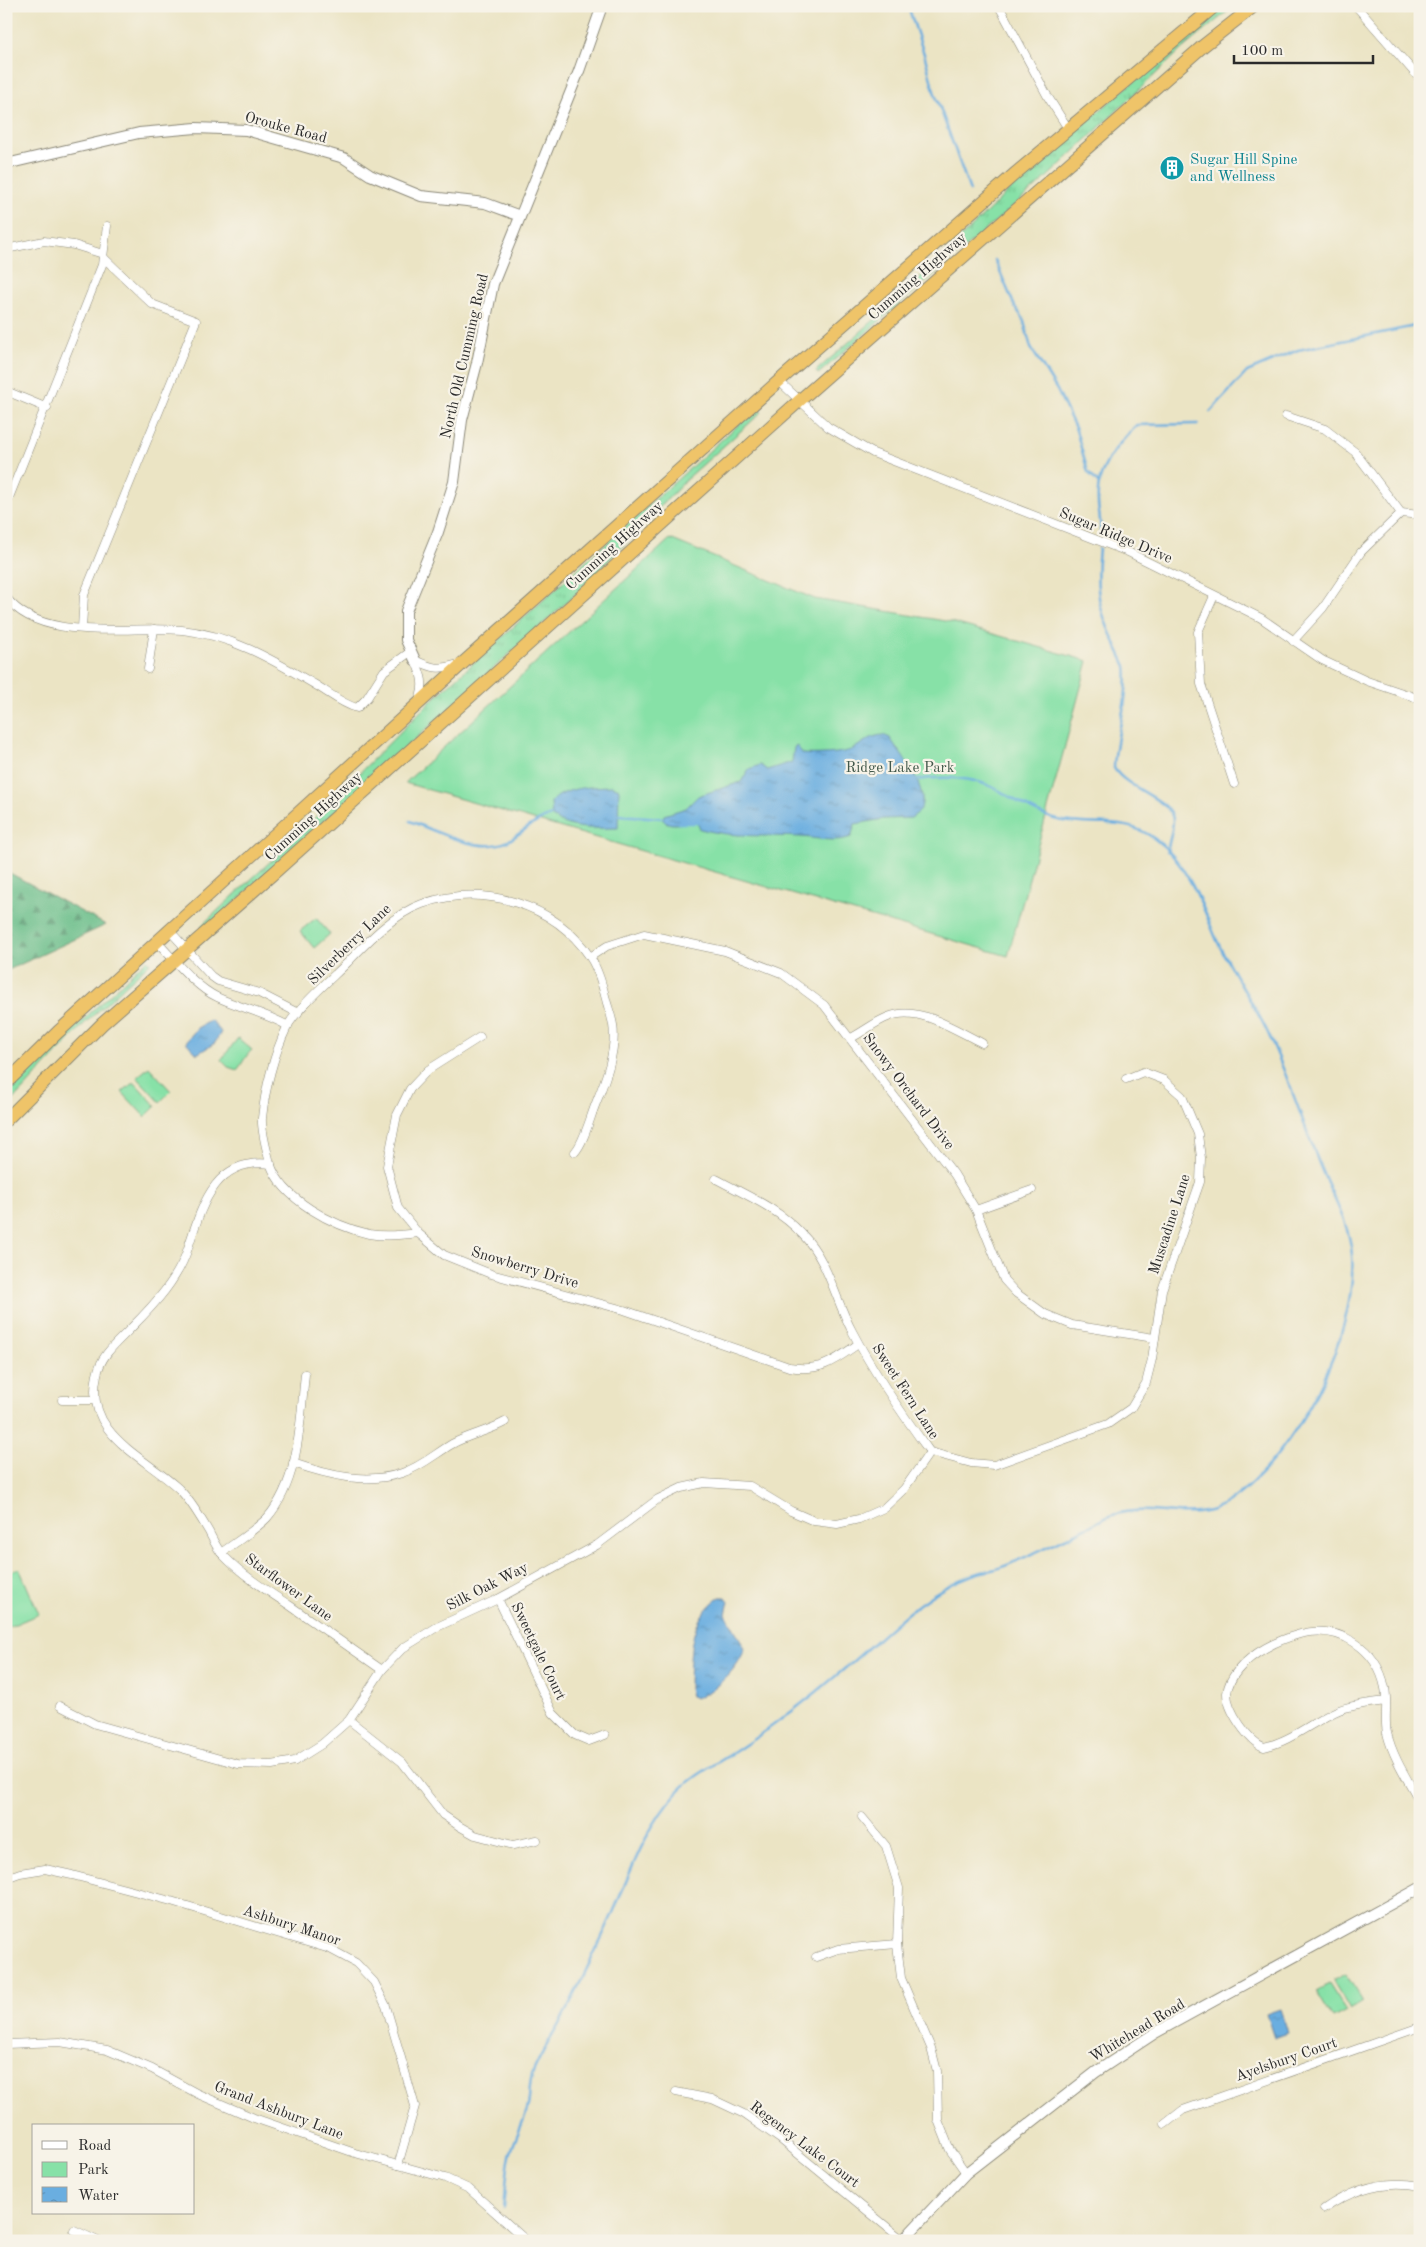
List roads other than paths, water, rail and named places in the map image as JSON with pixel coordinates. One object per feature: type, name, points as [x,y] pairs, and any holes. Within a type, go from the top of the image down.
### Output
[{"type":"highway","name":"Cumming Highway","points":[[6,1083],[157,942],[463,663],[779,381],[1017,172],[1215,6]]},
{"type":"highway","name":"Cumming Highway","points":[[6,1120],[102,1024],[276,871],[799,401],[1203,46],[1254,6]]},
{"type":"street","name":"North Old Cumming Road","points":[[417,705],[424,688],[423,679],[412,656],[405,630],[408,602],[438,532],[454,482],[462,420],[477,363],[493,284],[579,71],[602,6]]},
{"type":"street","points":[[999,6],[1048,97],[1069,130]]},
{"type":"street","points":[[1356,6],[1420,79]]},
{"type":"street","name":"Orouke Road","points":[[6,164],[139,133],[196,128],[246,130],[344,158],[370,175],[421,196],[485,203],[520,216]]},
{"type":"street","points":[[6,505],[46,408],[103,256],[107,226]]},
{"type":"street","points":[[6,249],[44,241],[74,245],[103,256],[152,304],[196,321],[84,595],[82,628]]},
{"type":"street","name":"Sugar Ridge Drive","points":[[779,381],[828,427],[873,453],[1128,552],[1261,618],[1322,660],[1358,677],[1420,698]]},
{"type":"street","points":[[6,391],[46,408]]},
{"type":"street","points":[[1286,416],[1326,430],[1355,452],[1401,513],[1420,515]]},
{"type":"street","points":[[1293,641],[1323,608],[1361,552],[1401,513]]},
{"type":"street","points":[[1214,596],[1198,632],[1201,684],[1234,784]]},
{"type":"street","points":[[6,597],[12,604],[31,618],[48,624],[82,628],[183,630],[247,646],[357,708],[367,698],[384,671],[412,656],[433,668],[442,669],[463,663]]},
{"type":"street","points":[[148,669],[154,630]]},
{"type":"street","name":"Silverberry Lane","points":[[418,1233],[398,1235],[370,1234],[336,1224],[306,1206],[283,1184],[271,1164],[262,1120],[276,1055],[288,1026],[298,1013],[360,950],[404,911],[424,903],[455,896],[502,898],[536,909],[572,936],[590,957],[599,976],[614,1026],[612,1050],[600,1094],[575,1152]]},
{"type":"street","points":[[170,931],[210,976],[218,981],[259,993],[298,1013]]},
{"type":"street","name":"Snowy Orchard Drive","points":[[590,957],[607,946],[644,934],[725,952],[781,973],[824,1005],[954,1174],[976,1210],[1004,1280],[1028,1303],[1045,1314],[1072,1325],[1154,1338]]},
{"type":"street","points":[[157,942],[197,982],[216,996],[271,1016],[288,1026]]},
{"type":"street","points":[[226,1000],[232,984]]},
{"type":"street","points":[[851,1038],[888,1017],[907,1014],[931,1018],[982,1043]]},
{"type":"street","name":"Snowberry Drive","points":[[480,1037],[428,1070],[410,1089],[397,1115],[387,1166],[398,1208],[418,1233],[444,1255],[492,1274],[624,1310],[789,1367],[807,1370],[830,1364],[858,1344]]},
{"type":"street","name":"Muscadine Lane","points":[[1126,1079],[1143,1072],[1164,1080],[1182,1096],[1198,1134],[1201,1158],[1200,1182],[1162,1290],[1154,1338]]},
{"type":"street","name":"Starflower Lane","points":[[271,1164],[255,1162],[231,1171],[218,1180],[205,1198],[185,1260],[153,1305],[100,1360],[96,1377],[95,1400],[101,1421],[116,1440],[178,1489],[196,1509],[221,1553],[249,1579],[382,1670]]},
{"type":"street","name":"Sweet Fern Lane","points":[[716,1179],[781,1214],[803,1234],[818,1254],[840,1308],[858,1344],[930,1452],[971,1463],[994,1465],[1108,1424],[1131,1408],[1146,1383],[1154,1338]]},
{"type":"street","points":[[976,1210],[1032,1190]]},
{"type":"street","points":[[221,1553],[266,1518],[281,1498],[293,1462],[305,1374]]},
{"type":"street","points":[[62,1400],[95,1400]]},
{"type":"street","points":[[293,1462],[326,1474],[375,1479],[403,1473],[428,1461],[453,1444],[505,1422]]},
{"type":"street","name":"Silk Oak Way","points":[[60,1706],[95,1724],[238,1764],[272,1765],[295,1761],[322,1744],[349,1720],[382,1670],[403,1648],[437,1627],[498,1599],[597,1545],[658,1499],[681,1488],[704,1483],[750,1486],[791,1511],[814,1521],[837,1524],[859,1519],[884,1508],[904,1489],[930,1452]]},
{"type":"street","name":"Sweetgale Court","points":[[498,1599],[553,1714],[575,1735],[589,1741],[605,1735]]},
{"type":"street","points":[[1386,1701],[1350,1706],[1337,1711],[1293,1736],[1264,1747],[1251,1740],[1229,1706],[1227,1693],[1231,1679],[1238,1669],[1250,1658],[1279,1641],[1312,1631],[1330,1632],[1347,1637],[1372,1658],[1382,1677],[1386,1690],[1388,1734],[1398,1761],[1420,1802]]},
{"type":"street","points":[[349,1720],[402,1762],[443,1815],[459,1826],[475,1835],[513,1845],[537,1840]]},
{"type":"street","points":[[862,1816],[886,1846],[899,1888],[897,1944],[901,1978],[931,2048],[937,2071],[938,2120],[950,2150],[966,2173]]},
{"type":"street","name":"Ashbury Manor","points":[[6,1878],[20,1873],[46,1869],[72,1875],[171,1901],[330,1949],[356,1963],[374,1982],[386,2006],[416,2106],[398,2165]]},
{"type":"street","name":"Whitehead Road","points":[[903,2240],[966,2173],[1096,2072],[1156,2033],[1420,1888]]},
{"type":"street","points":[[816,1957],[838,1949],[897,1944]]},
{"type":"street","name":"Ayelsbury Court","points":[[1165,2124],[1183,2110],[1420,2027]]},
{"type":"street","name":"Grand Ashbury Lane","points":[[6,2044],[60,2042],[107,2050],[254,2118],[355,2153],[445,2178],[469,2189],[527,2241]]},
{"type":"street","name":"Regency Lake Court","points":[[676,2092],[712,2098],[744,2114],[794,2151],[903,2240]]},
{"type":"street","points":[[1324,2208],[1343,2195],[1376,2186],[1400,2182],[1420,2186]]},
{"type":"street","points":[[74,2230],[98,2241]]},
{"type":"water","points":[[883,735],[890,738],[918,783],[922,802],[920,811],[911,818],[883,819],[855,824],[851,837],[833,840],[725,834],[700,829],[697,823],[670,824],[663,820],[664,815],[686,808],[698,796],[741,782],[749,769],[760,765],[767,770],[792,762],[796,745],[803,754],[834,753],[851,750],[870,739]]},
{"type":"water","points":[[612,786],[619,789],[618,828],[575,827],[552,817],[551,802],[564,793],[580,788]]},
{"type":"water","points":[[211,1020],[221,1032],[215,1043],[197,1054],[186,1042],[197,1028]]},
{"type":"water","points":[[720,1597],[726,1597],[729,1601],[726,1614],[745,1648],[732,1671],[718,1685],[695,1699],[691,1696],[689,1689],[693,1638],[702,1616]]},
{"type":"water","points":[[1280,2009],[1288,2033],[1274,2038],[1266,2014]]},
{"type":"waterway","points":[[908,6],[934,91],[970,191]]},
{"type":"waterway","points":[[995,260],[1015,307],[1023,318],[1031,348],[1057,390],[1076,430],[1088,472],[1099,484]]},
{"type":"waterway","points":[[1210,412],[1247,372],[1298,350],[1420,325]]},
{"type":"waterway","points":[[1100,533],[1101,525],[1098,506],[1100,479],[1108,459],[1122,441],[1137,425],[1198,424]]},
{"type":"waterway","points":[[1099,548],[1097,567],[1099,597],[1111,635],[1126,666],[1127,679],[1114,768],[1120,776],[1157,800],[1171,813],[1173,824],[1167,851]]},
{"type":"waterway","points":[[504,2208],[510,2156],[529,2102],[531,2079],[535,2068],[585,1972],[645,1839],[664,1808],[676,1794],[697,1776],[788,1715],[837,1675],[900,1619],[934,1594],[952,1584],[976,1574],[1013,1563],[1113,1515],[1131,1511],[1202,1512],[1216,1509],[1229,1502],[1253,1481],[1277,1455],[1299,1425],[1318,1392],[1345,1322],[1351,1287],[1352,1255],[1351,1243],[1344,1221],[1320,1166],[1274,1046],[1221,948],[1191,883],[1175,859],[1155,839],[1131,827],[1067,822],[1054,819],[1032,810],[988,785],[978,782],[958,778],[916,780]]},
{"type":"waterway","points":[[410,821],[459,840],[485,845],[497,845],[508,841],[534,823],[551,815]]},
{"type":"waterway","points":[[618,815],[663,818]]},
{"type":"waterway","points":[[678,823],[698,823]]},
{"type":"place","name":"Sugar Hill Spine and Wellness","points":[[1172,168]]},
{"type":"park label","name":"Ridge Lake Park","points":[[900,767]]}]
